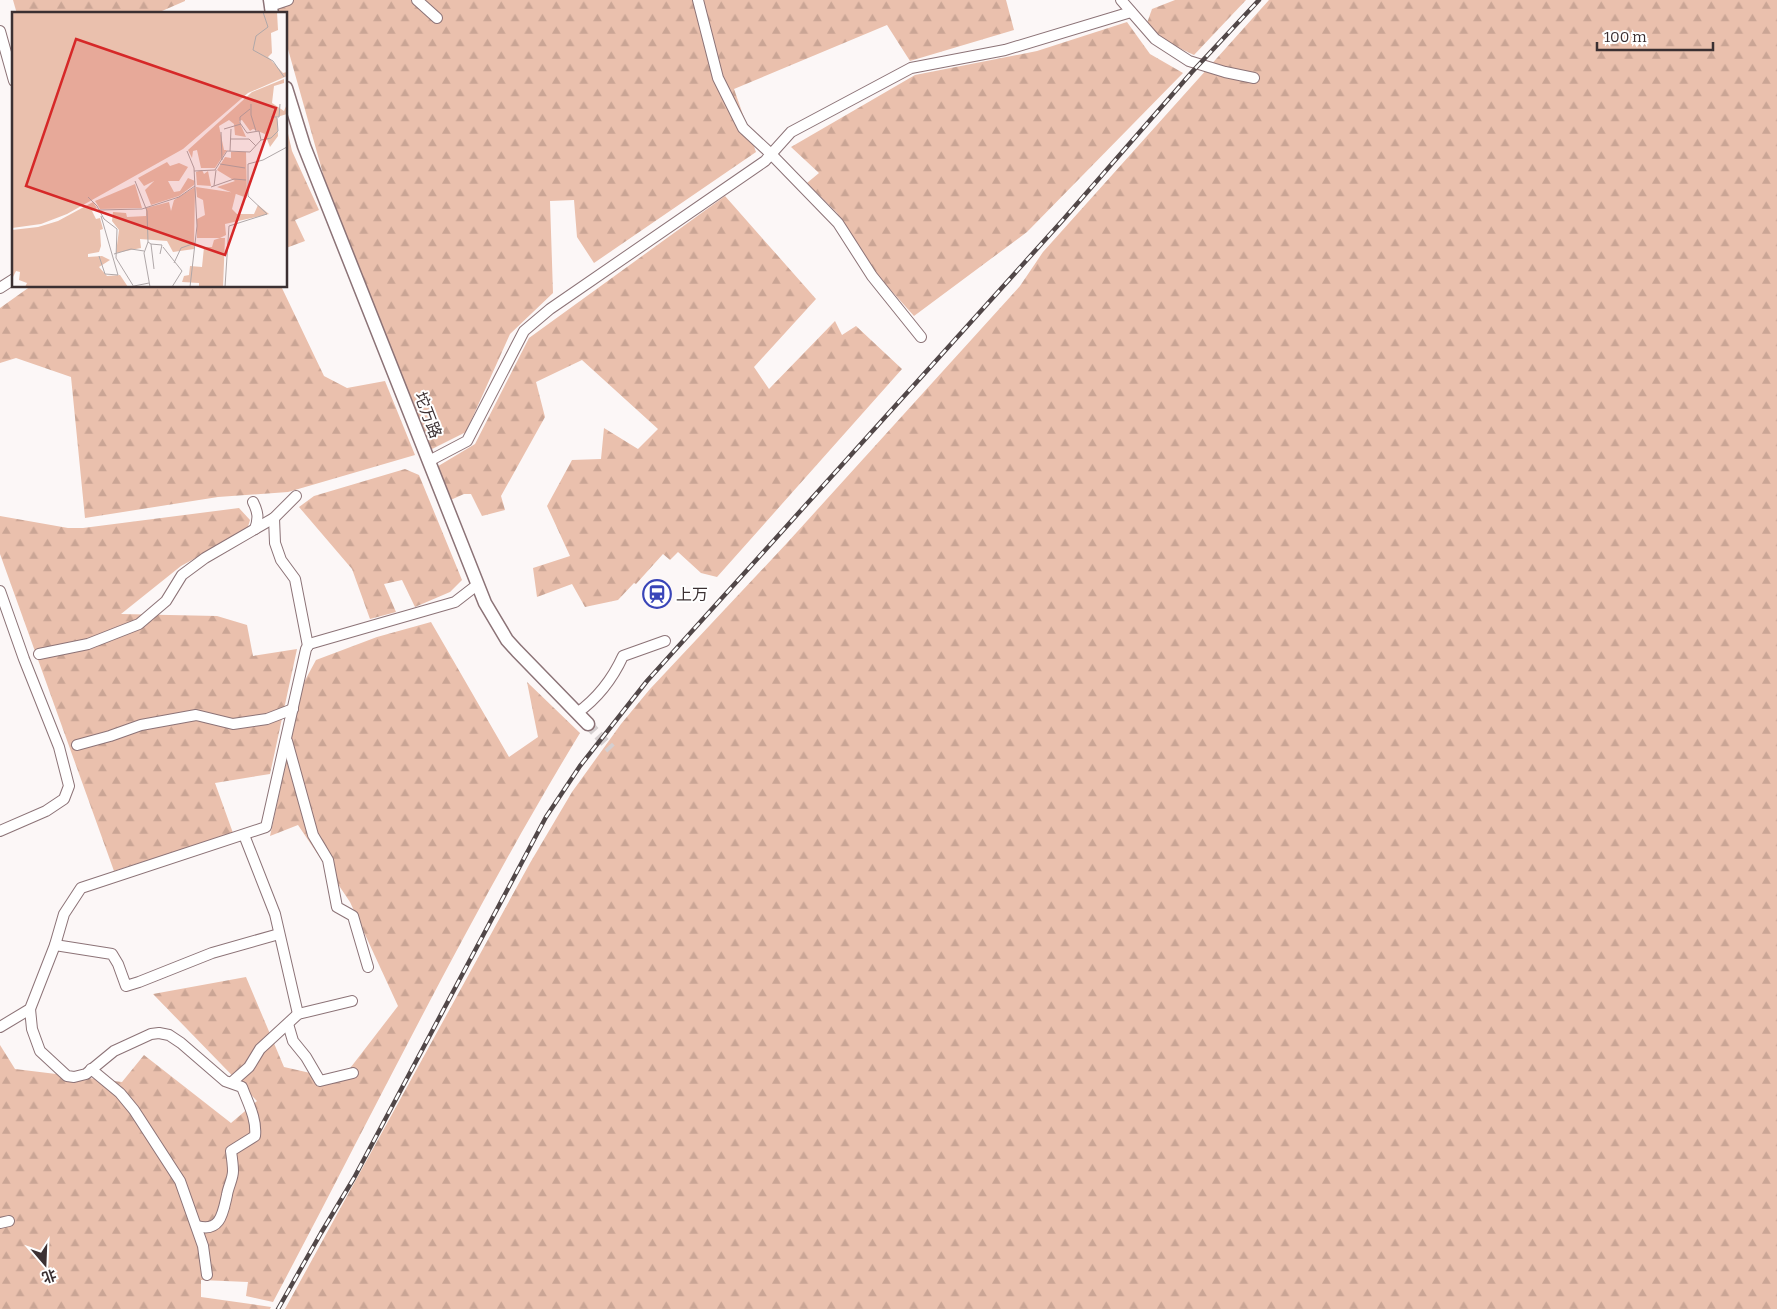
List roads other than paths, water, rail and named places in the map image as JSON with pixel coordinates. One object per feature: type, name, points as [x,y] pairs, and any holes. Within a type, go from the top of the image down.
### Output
[{"type":"main road","name":"坨万路","points":[[288,94],[304,146],[485,603],[507,640],[588,724]]},
{"type":"street","points":[[271,7],[288,0]]},
{"type":"street","points":[[417,0],[437,18]]},
{"type":"street","points":[[698,0],[718,78],[743,128],[772,154],[838,223],[872,276],[921,337]]},
{"type":"street","points":[[1121,0],[1155,39],[1189,61],[1225,72],[1254,78]]},
{"type":"street","points":[[429,461],[467,441],[524,331],[550,309],[765,162],[791,132],[911,68],[1005,50],[1131,12]]},
{"type":"street","points":[[0,31],[12,74]]},
{"type":"street","points":[[0,288],[12,280]]},
{"type":"street","points":[[39,654],[88,644],[139,624],[166,600],[182,575],[205,558],[274,518],[296,496]]},
{"type":"street","points":[[253,502],[258,512],[255,529]]},
{"type":"street","points":[[196,1226],[204,1228],[218,1222],[224,1212],[227,1193],[234,1173],[231,1151],[256,1136],[252,1112],[242,1087],[225,1081],[181,1042],[169,1035],[159,1033],[151,1034],[114,1051],[86,1074],[74,1077],[67,1076],[40,1051],[32,1029],[30,1009],[55,945],[64,914],[81,888],[266,827],[308,646],[295,579],[281,560],[275,543],[274,518]]},
{"type":"street","points":[[308,646],[309,644],[455,602],[477,585]]},
{"type":"street","points":[[0,591],[24,659],[59,747],[69,786],[64,799],[46,811],[0,831]]},
{"type":"street","points":[[577,713],[589,704],[615,674],[623,656],[665,641]]},
{"type":"street","points":[[76,744],[110,736],[142,725],[196,715],[233,724],[267,719],[293,709]]},
{"type":"street","points":[[286,740],[314,835],[328,860],[337,907],[353,916],[368,966]]},
{"type":"street","points":[[244,835],[275,914],[298,1014]]},
{"type":"street","points":[[55,945],[112,954],[126,986],[212,953],[279,934]]},
{"type":"street","points":[[232,1082],[249,1067],[260,1050],[298,1014],[352,1001]]},
{"type":"street","points":[[0,1026],[30,1009]]},
{"type":"street","points":[[288,1024],[293,1041],[306,1057],[320,1081],[353,1073]]},
{"type":"street","points":[[91,1069],[120,1093],[139,1116],[180,1181],[203,1246],[207,1275]]},
{"type":"tunnel","points":[[588,724],[611,749]]},
{"type":"railway","points":[[278,1309],[354,1178],[546,817],[580,766],[647,681],[1062,221],[1192,72],[1259,0]]},
{"type":"place","name":"上万","points":[[657,594]]}]
